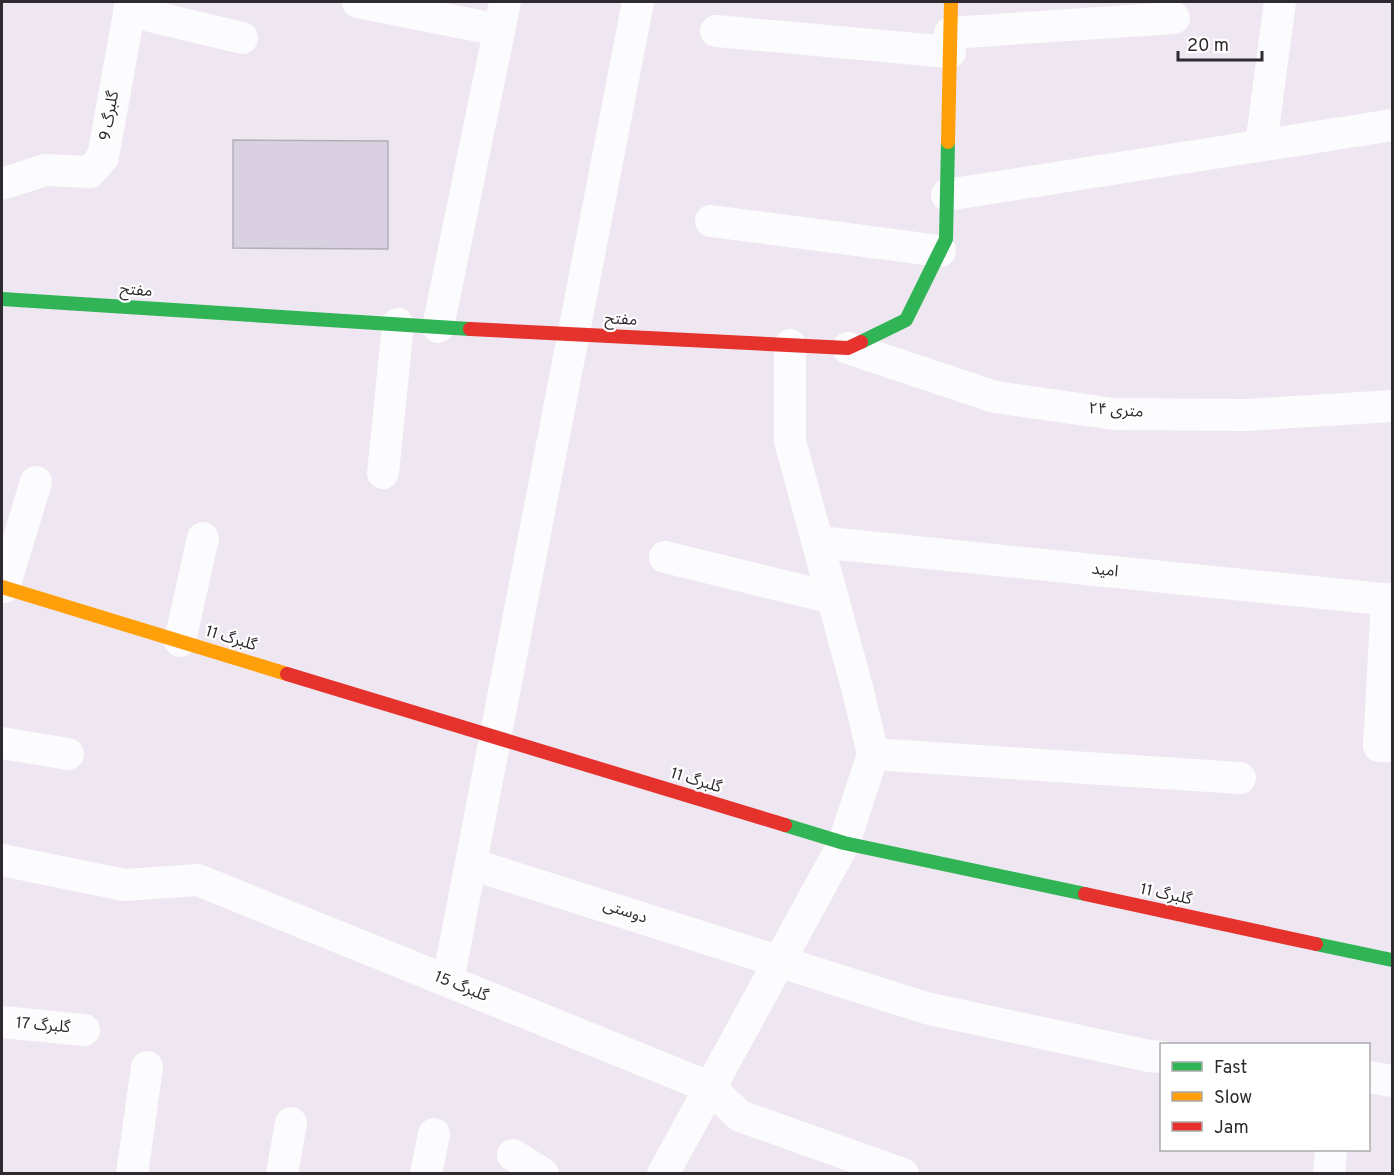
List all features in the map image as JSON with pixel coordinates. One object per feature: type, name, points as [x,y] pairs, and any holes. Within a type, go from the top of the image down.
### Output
[{"type":"street","points":[[358,2],[502,16],[438,327]]},
{"type":"street","points":[[448,981],[638,2]]},
{"type":"street","name":"مفتح","points":[[2,299],[438,327],[848,348],[906,320],[946,239],[951,2]]},
{"type":"street","points":[[1261,145],[1280,2]]},
{"type":"street","points":[[130,6],[242,38]]},
{"type":"street","name":"گلبرگ 9","points":[[2,184],[45,170],[90,172],[103,157],[130,6]]},
{"type":"street","points":[[716,31],[950,43],[1174,18]]},
{"type":"street","points":[[947,195],[1392,125],[1392,118]]},
{"type":"street","points":[[711,221],[940,251]]},
{"type":"street","points":[[383,472],[398,324]]},
{"type":"street","points":[[663,1173],[844,843],[873,754],[790,441],[790,345]]},
{"type":"street","name":"۲۴ متری","points":[[848,348],[995,396],[1114,414],[1246,415],[1392,406]]},
{"type":"street","points":[[3,587],[36,482]]},
{"type":"street","points":[[180,641],[203,538]]},
{"type":"street","name":"امید","points":[[818,542],[1389,599]]},
{"type":"street","points":[[665,557],[833,598]]},
{"type":"street","name":"گلبرگ 11","points":[[3,587],[844,843],[1392,960]]},
{"type":"street","points":[[1389,599],[1378,746],[1392,746]]},
{"type":"street","points":[[2,743],[68,754]]},
{"type":"street","points":[[873,754],[1240,778]]},
{"type":"street","name":"گلبرگ 15","points":[[2,861],[124,885],[198,880],[709,1087],[740,1116],[903,1173]]},
{"type":"street","name":"دوستی","points":[[471,864],[926,1008],[1160,1057]]},
{"type":"street","name":"گلبرگ 17","points":[[2,1022],[84,1030]]},
{"type":"street","points":[[132,1173],[147,1067]]},
{"type":"street","points":[[1370,1077],[1392,1081]]},
{"type":"street","points":[[282,1173],[291,1123]]},
{"type":"street","points":[[426,1173],[434,1134]]},
{"type":"street","points":[[1329,1173],[1331,1151]]},
{"type":"street","points":[[513,1155],[543,1173]]},
{"type":"building","points":[[233,140],[388,141],[388,249],[233,248]]},
{"type":"traffic: fast","points":[[861,342],[906,320],[946,239],[948,142]]},
{"type":"traffic: fast","points":[[2,299],[470,329]]},
{"type":"traffic: fast","points":[[785,825],[844,843],[1085,894]]},
{"type":"traffic: fast","points":[[1316,944],[1392,960]]},
{"type":"traffic: slow","points":[[948,142],[951,2]]},
{"type":"traffic: slow","points":[[2,587],[287,674]]},
{"type":"traffic: jam","points":[[470,329],[848,348],[861,342]]},
{"type":"traffic: jam","points":[[287,674],[785,825]]},
{"type":"traffic: jam","points":[[1085,894],[1316,944]]}]
